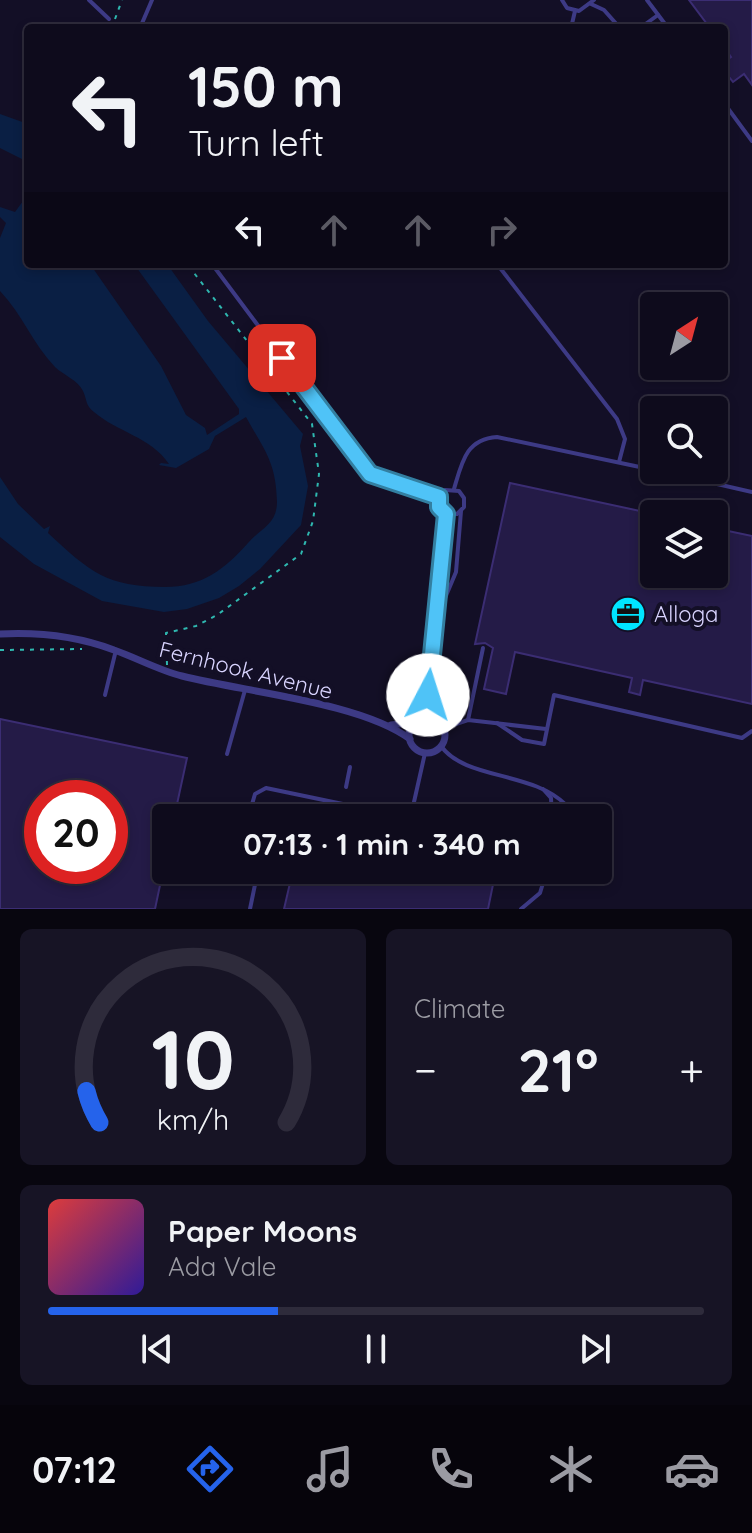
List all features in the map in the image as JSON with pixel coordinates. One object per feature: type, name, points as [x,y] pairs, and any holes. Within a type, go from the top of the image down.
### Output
[{"type":"street","name":"Fernhook Avenue","points":[[0,634],[52,635],[84,640],[168,672],[391,725],[417,721]]},
{"type":"street","points":[[434,719],[444,728],[441,746],[425,753],[415,748],[410,739],[417,721],[434,719]]},
{"type":"street","name":"Fernhook Avenue","points":[[391,725],[410,739]]},
{"type":"lane","points":[[89,0],[109,19]]},
{"type":"lane","points":[[142,24],[152,0]]},
{"type":"lane","points":[[562,0],[575,11]]},
{"type":"lane","points":[[647,0],[665,24]]},
{"type":"lane","points":[[572,24],[575,11],[592,2],[616,24]]},
{"type":"lane","points":[[646,24],[658,15]]},
{"type":"lane","points":[[728,108],[752,141]]},
{"type":"lane","points":[[215,268],[363,466],[378,477],[439,497]]},
{"type":"lane","points":[[500,268],[617,419],[625,439],[619,462]]},
{"type":"lane","points":[[454,489],[466,453],[474,442],[484,438],[497,437],[640,467]]},
{"type":"lane","points":[[717,484],[752,492]]},
{"type":"lane","points":[[417,721],[427,701],[439,612],[446,514],[439,507],[439,497],[445,490],[454,489],[464,498],[456,572],[439,612]]},
{"type":"lane","points":[[446,514],[461,511]]},
{"type":"lane","points":[[468,720],[483,648]]},
{"type":"lane","points":[[105,695],[116,650]]},
{"type":"lane","points":[[227,754],[245,690]]},
{"type":"lane","points":[[497,723],[522,740],[544,744],[554,695],[742,738],[752,731]]},
{"type":"lane","points":[[427,701],[434,719]]},
{"type":"lane","points":[[444,728],[468,720],[546,729]]},
{"type":"lane","points":[[441,746],[462,762],[542,787],[565,804]]},
{"type":"lane","points":[[414,802],[425,753]]},
{"type":"lane","points":[[346,787],[350,767]]},
{"type":"lane","points":[[542,787],[551,798],[551,804]]},
{"type":"lane","points":[[252,804],[255,794],[266,788],[343,804]]},
{"type":"lane","points":[[250,909],[255,884]]},
{"type":"lane","points":[[521,909],[540,893],[543,884]]},
{"type":"path","points":[[113,24],[122,0]]},
{"type":"path","points":[[168,672],[166,633],[196,626],[217,615],[301,554],[313,521],[319,474],[312,424],[190,268]]},
{"type":"path","points":[[0,650],[81,651],[84,640]]},
{"type":"water","points":[[0,114],[24,123],[24,160],[0,148]]},
{"type":"water","points":[[24,200],[24,268],[93,268],[161,366],[186,415],[205,428],[207,435],[239,414],[239,409],[137,268],[170,268],[208,321],[303,434],[300,446],[308,486],[301,525],[260,569],[219,598],[187,609],[164,612],[102,601],[34,564],[0,537],[0,477],[18,504],[44,529],[50,526],[48,533],[100,575],[128,584],[178,586],[212,575],[231,561],[271,521],[277,502],[271,466],[246,417],[215,436],[209,449],[176,468],[159,465],[169,464],[153,447],[94,412],[81,387],[47,358],[0,291],[0,238],[6,223],[0,217],[0,207],[15,212]]},
{"type":"building","points":[[689,0],[752,0],[752,85],[744,74],[733,82],[728,76],[728,59],[731,57],[728,53],[728,24],[707,24]]},
{"type":"building","points":[[510,483],[640,511],[640,588],[728,588],[728,531],[752,536],[752,704],[643,680],[640,695],[629,692],[632,678],[515,652],[506,694],[484,689],[493,648],[485,643],[475,644]]},
{"type":"building","points":[[0,719],[187,758],[177,804],[152,804],[152,884],[160,884],[155,909],[0,909]]},
{"type":"building","points":[[290,884],[493,884],[488,909],[284,909]]},
{"type":"place","name":"Alloga","points":[[628,614]]},
{"type":"route","points":[[282,358],[370,474],[439,497],[439,507],[446,514],[439,612],[428,695]]}]
